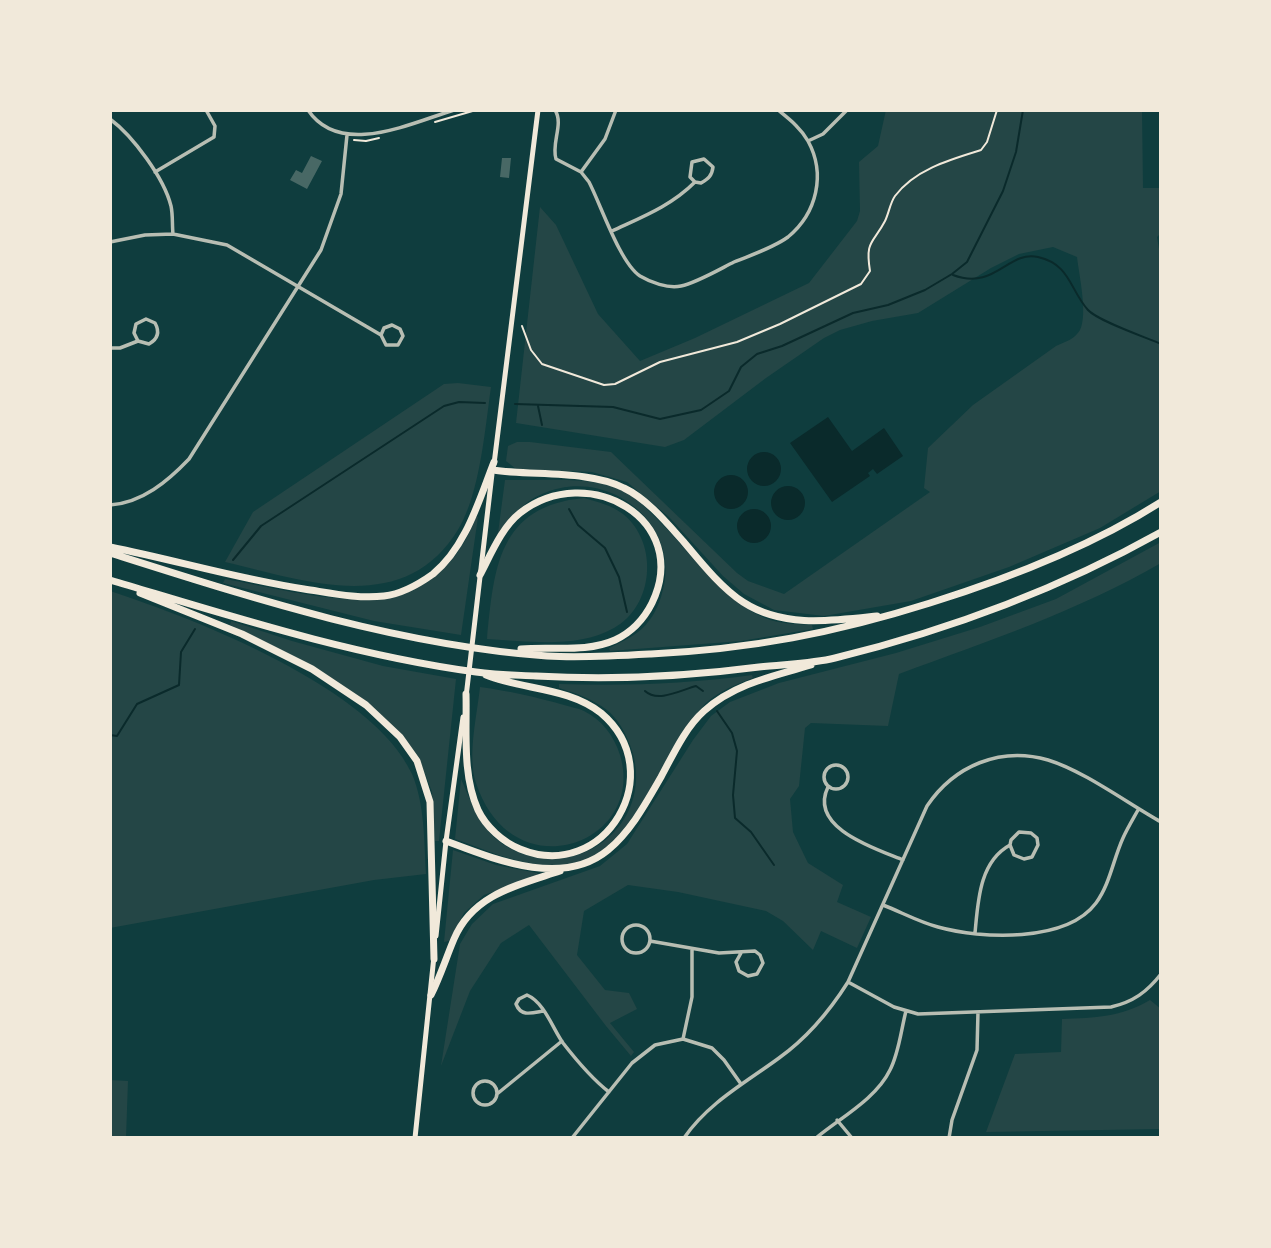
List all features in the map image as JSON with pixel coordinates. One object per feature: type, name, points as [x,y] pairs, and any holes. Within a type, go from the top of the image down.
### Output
[{"type":"highway","points":[[110,547],[253,581],[349,596],[386,596],[412,587],[434,573],[453,551],[471,520],[493,466],[515,474],[576,476],[623,487],[643,500],[670,526],[741,601],[765,614],[823,622],[899,613]]},
{"type":"highway","points":[[480,575],[502,534],[519,514],[544,498],[573,491],[601,494],[625,504],[639,516],[657,549],[661,570],[659,589],[648,611],[633,629],[614,640],[595,646],[504,651]]},
{"type":"highway","points":[[110,553],[231,591],[331,618],[421,638],[548,656],[608,657],[771,643],[833,632],[989,585],[1078,547],[1161,502]]},
{"type":"highway","points":[[431,995],[445,966],[454,938],[468,914],[489,897],[607,851],[631,826],[683,738],[703,712],[730,692],[756,680],[960,621],[1018,600],[1068,580],[1161,532]]},
{"type":"highway","points":[[110,581],[314,640],[399,659],[478,672],[615,679],[694,676],[833,659]]},
{"type":"highway","points":[[110,581],[242,634],[312,669],[366,705],[400,737],[417,761],[430,802],[434,959]]},
{"type":"highway","points":[[466,694],[468,778],[479,813],[500,838],[530,853],[548,856],[582,851],[605,834],[627,802],[631,772],[624,743],[611,723],[598,711],[579,700],[501,681],[478,672]]},
{"type":"highway","points":[[446,841],[522,865],[566,869]]},
{"type":"main road","points":[[415,1138],[446,841],[538,110]]},
{"type":"street","points":[[155,172],[214,136],[215,126],[206,110]]},
{"type":"street","points":[[308,110],[320,124],[347,135],[358,136],[371,135],[454,110]]},
{"type":"street","points":[[555,110],[559,118],[554,152],[556,159],[581,173],[596,195],[625,257],[638,275],[658,284],[680,287],[787,238],[813,204],[818,187],[817,168],[808,142],[797,125],[778,110]]},
{"type":"street","points":[[581,173],[605,139],[616,110]]},
{"type":"street","points":[[808,142],[823,134],[847,110]]},
{"type":"street","points":[[110,119],[127,133],[155,172],[171,205],[173,234]]},
{"type":"street","points":[[110,505],[133,500],[168,481],[189,459],[321,250],[335,215],[344,178],[347,135]]},
{"type":"street","points":[[704,159],[713,167],[712,174],[701,183],[695,182],[690,177],[692,162],[704,159]]},
{"type":"street","points":[[612,231],[680,197],[695,182]]},
{"type":"street","points":[[110,242],[145,235],[173,234],[226,245],[381,335],[383,342],[392,347],[400,343],[403,336],[400,329],[393,325],[384,328],[381,335]]},
{"type":"street","points":[[110,348],[120,348],[138,341],[145,344],[155,341],[158,332],[155,323],[146,319],[136,324],[134,333],[138,341]]},
{"type":"street","points":[[684,1138],[703,1114],[798,1043],[833,1005],[848,982],[927,806],[937,792],[962,770],[994,758],[1021,755],[1049,760],[1161,822]]},
{"type":"street","points":[[828,787],[839,790],[845,786],[848,775],[844,768],[837,765],[827,769],[824,776],[828,787],[824,795],[825,808],[834,823],[855,841],[903,860]]},
{"type":"street","points":[[883,905],[938,927],[975,933],[1048,932],[1078,920],[1088,912],[1103,892],[1122,839],[1138,809]]},
{"type":"street","points":[[975,933],[981,885],[990,862],[999,851],[1010,845],[1015,834],[1025,831],[1035,836],[1038,845],[1032,857],[1024,859],[1014,855],[1010,845]]},
{"type":"street","points":[[635,925],[647,930],[650,941],[645,949],[636,953],[625,948],[621,938],[625,930],[635,925]]},
{"type":"street","points":[[650,941],[692,949],[741,953],[751,949],[760,955],[762,967],[757,974],[748,976],[739,971],[736,962],[741,953]]},
{"type":"street","points":[[683,1039],[692,997],[692,949]]},
{"type":"street","points":[[848,982],[894,1007],[930,1015],[1111,1007],[1124,1004],[1144,993],[1161,974]]},
{"type":"street","points":[[542,1011],[527,1014],[516,1004],[522,996],[531,997],[542,1011],[562,1041],[584,1070],[609,1092]]},
{"type":"street","points":[[816,1138],[882,1083],[891,1070],[906,1011]]},
{"type":"street","points":[[950,1138],[952,1120],[977,1050],[978,1012]]},
{"type":"street","points":[[572,1138],[632,1063],[645,1051],[669,1041],[683,1039],[712,1048],[741,1084]]},
{"type":"street","points":[[498,1094],[494,1084],[489,1081],[479,1082],[473,1090],[475,1099],[482,1104],[490,1104],[498,1094],[562,1041]]},
{"type":"street","points":[[837,1120],[852,1138]]},
{"type":"path","points":[[522,326],[531,350],[542,364],[604,385],[615,384],[660,362],[737,342],[780,324],[861,284],[870,271],[870,242],[884,223],[895,196],[926,170],[981,149],[987,142],[997,110]]},
{"type":"shaded area","points":[[886,110],[1142,110],[1143,188],[1161,188],[1161,233],[1157,237],[1161,261],[1161,491],[1100,528],[1009,567],[911,601],[824,616],[774,610],[744,594],[723,576],[669,517],[627,482],[592,472],[516,469],[506,461],[508,446],[517,442],[611,452],[737,573],[748,581],[784,594],[930,492],[924,488],[928,448],[973,405],[1056,346],[1073,338],[1080,330],[1083,305],[1077,257],[1053,247],[1019,254],[918,313],[840,330],[766,378],[684,440],[665,447],[516,423],[540,207],[556,225],[598,314],[640,361],[695,338],[809,283],[857,221],[860,211],[859,162],[878,146]]},
{"type":"shaded area","points":[[444,384],[491,387],[481,460],[472,497],[459,528],[437,556],[411,574],[383,583],[352,586],[288,577],[225,562],[253,512]]},
{"type":"shaded area","points":[[828,417],[852,451],[884,428],[903,456],[877,474],[873,469],[868,473],[870,476],[832,502],[790,443]]},
{"type":"shaded area","points":[[764,452],[776,457],[781,469],[776,481],[764,486],[752,481],[747,469],[752,457]]},
{"type":"shaded area","points":[[731,475],[743,480],[748,492],[743,504],[731,509],[719,504],[714,492],[719,480]]},
{"type":"shaded area","points":[[505,480],[595,482],[622,490],[646,508],[721,588],[749,610],[782,623],[812,625],[813,629],[741,641],[610,651],[609,648],[631,637],[646,625],[661,597],[666,571],[662,547],[652,525],[636,508],[615,495],[592,487],[567,487],[529,501],[498,533]]},
{"type":"shaded area","points":[[788,486],[800,491],[805,503],[800,515],[788,520],[776,515],[771,503],[776,491]]},
{"type":"shaded area","points":[[584,498],[609,506],[623,514],[635,526],[647,557],[644,590],[637,605],[627,618],[614,628],[584,639],[535,642],[487,639],[498,565],[517,527],[534,513],[555,503]]},
{"type":"shaded area","points":[[754,509],[766,514],[771,526],[766,538],[754,543],[742,538],[737,526],[742,514]]},
{"type":"shaded area","points":[[476,517],[461,635],[374,621],[223,583],[225,579],[335,598],[370,599],[402,593],[431,579],[456,554]]},
{"type":"shaded area","points":[[1161,542],[1161,563],[1130,580],[1032,624],[899,674],[888,726],[811,723],[805,728],[799,786],[790,799],[793,832],[808,863],[843,885],[837,902],[871,917],[857,948],[821,931],[813,950],[783,921],[766,911],[678,892],[628,885],[584,911],[577,955],[605,990],[629,993],[637,1009],[610,1023],[634,1052],[631,1056],[529,925],[501,943],[470,991],[441,1066],[460,944],[472,924],[493,904],[600,866],[627,844],[693,740],[711,716],[730,702],[779,683],[896,653],[980,627],[1056,599]]},
{"type":"shaded area","points":[[110,591],[188,619],[279,661],[322,686],[360,713],[391,743],[412,774],[422,811],[426,874],[374,880],[110,928]]},
{"type":"shaded area","points":[[231,621],[383,666],[456,679],[439,841],[435,841],[432,792],[420,761],[373,707],[312,665],[230,625]]},
{"type":"shaded area","points":[[752,675],[753,678],[722,691],[706,703],[691,721],[622,832],[606,849],[589,860],[578,864],[547,866],[498,855],[455,839],[461,779],[476,812],[492,836],[521,854],[558,859],[580,854],[600,844],[616,830],[628,812],[635,791],[636,769],[630,745],[621,726],[607,710],[584,697],[559,688],[559,684],[656,684]]},
{"type":"shaded area","points":[[480,687],[522,694],[579,709],[606,729],[620,755],[623,786],[614,812],[596,832],[572,844],[545,846],[517,838],[494,817],[473,773]]},
{"type":"shaded area","points":[[453,850],[496,865],[537,873],[538,876],[484,895],[464,913],[449,941],[444,942]]},
{"type":"shaded area","points":[[1150,1000],[1161,1009],[1161,1129],[986,1132],[1015,1054],[1061,1052],[1062,1019],[1118,1013]]},
{"type":"shaded area","points":[[110,1080],[128,1081],[126,1138],[110,1138]]},
{"type":"building","points":[[311,156],[322,161],[307,189],[290,180],[296,170],[302,173]]},
{"type":"building","points":[[502,158],[511,158],[509,178],[500,177]]},
{"type":"waterway","points":[[515,404],[613,407],[660,419],[701,410],[729,391],[741,367],[757,354],[782,346],[853,313],[888,305],[925,290],[967,262],[1003,191],[1016,152],[1023,110]]},
{"type":"waterway","points":[[953,275],[967,279],[980,278],[1027,256],[1049,260],[1063,272],[1093,314],[1161,344]]},
{"type":"waterway","points":[[233,560],[261,526],[444,406],[459,402],[485,403]]},
{"type":"waterway","points":[[538,406],[542,425]]},
{"type":"waterway","points":[[569,509],[578,525],[605,548],[619,577],[627,612]]},
{"type":"waterway","points":[[110,735],[117,736],[137,704],[179,685],[181,652],[195,629]]},
{"type":"waterway","points":[[645,691],[656,696],[677,693],[696,686],[703,691]]},
{"type":"waterway","points":[[717,711],[732,733],[737,751],[733,795],[735,818],[751,832],[774,865]]}]
